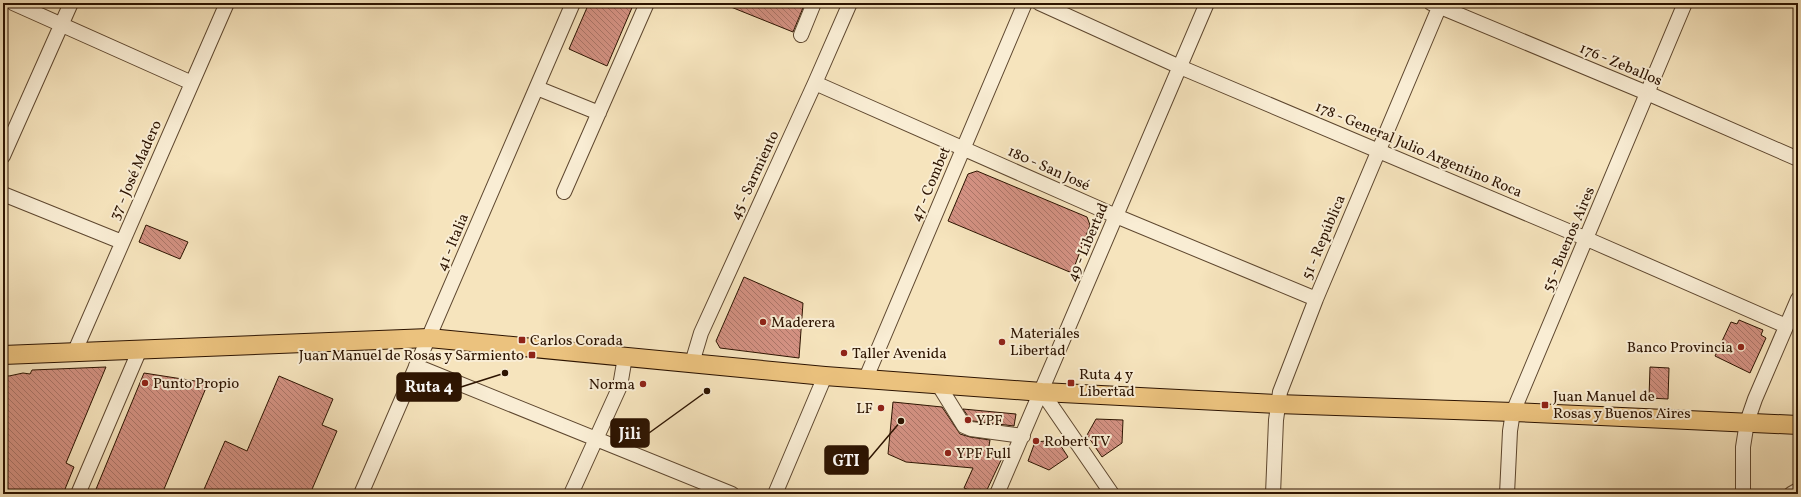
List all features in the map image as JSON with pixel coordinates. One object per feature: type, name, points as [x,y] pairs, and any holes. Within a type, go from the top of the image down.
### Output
[{"type":"main road","points":[[3,355],[429,338],[825,376],[1042,392],[1277,404],[1513,412],[1798,425]]},
{"type":"street","points":[[13,3],[192,83]]},
{"type":"street","points":[[3,156],[71,3]]},
{"type":"street","name":"37 - José Madero","points":[[75,351],[227,3]]},
{"type":"street","name":"41 - Italia","points":[[361,494],[573,3]]},
{"type":"street","points":[[564,192],[647,3]]},
{"type":"street","points":[[801,35],[814,3]]},
{"type":"street","name":"45 - Sarmiento","points":[[692,363],[701,333],[850,3]]},
{"type":"street","name":"47 - Combet","points":[[866,378],[1025,3]]},
{"type":"street","name":"178 - General Julio Argentino Roca","points":[[1039,3],[1180,67],[1587,239],[1786,326]]},
{"type":"street","name":"49 - Libertad","points":[[998,494],[1207,3]]},
{"type":"street","name":"55 - Buenos Aires","points":[[1507,494],[1510,431],[1513,412],[1685,3]]},
{"type":"street","name":"176 - Zeballos","points":[[1437,4],[1798,159]]},
{"type":"street","name":"51 - República","points":[[1273,494],[1277,404],[1284,379],[1437,4]]},
{"type":"street","name":"180 - San José","points":[[815,83],[1116,216],[1316,299]]},
{"type":"street","points":[[537,88],[599,113]]},
{"type":"street","points":[[3,194],[122,242]]},
{"type":"street","points":[[1743,494],[1743,447],[1746,422],[1754,399],[1798,299]]},
{"type":"street","points":[[78,494],[140,349]]},
{"type":"street","points":[[572,494],[620,386],[624,357]]},
{"type":"street","points":[[416,366],[732,494]]},
{"type":"street","points":[[775,494],[825,376]]},
{"type":"street","points":[[938,384],[964,426],[971,429],[1023,436]]},
{"type":"street","points":[[1042,392],[1112,494]]},
{"type":"street","points":[[1791,494],[1798,490]]},
{"type":"building","points":[[589,3],[634,3],[607,66],[569,49]]},
{"type":"building","points":[[721,3],[805,3],[793,32]]},
{"type":"building","points":[[977,171],[1087,217],[1090,225],[1072,273],[948,221],[968,174]]},
{"type":"building","points":[[146,225],[188,242],[180,259],[139,242]]},
{"type":"building","name":"Maderera","points":[[744,277],[803,303],[799,358],[720,348],[716,341]]},
{"type":"building","name":"Banco Provincia","points":[[1739,320],[1763,330],[1761,335],[1766,338],[1750,373],[1715,356],[1731,322],[1737,324]]},
{"type":"building","points":[[106,367],[66,463],[74,467],[63,494],[3,494],[3,375],[9,376],[23,373],[30,374],[32,370]]},
{"type":"building","points":[[1650,367],[1669,368],[1668,399],[1649,398]]},
{"type":"building","points":[[144,373],[208,383],[162,494],[94,494]]},
{"type":"building","points":[[279,376],[333,399],[322,425],[337,431],[310,494],[202,494],[225,441],[247,451]]},
{"type":"building","points":[[893,402],[942,407],[960,434],[990,440],[988,452],[1002,458],[985,494],[979,494],[964,488],[973,468],[906,462],[888,454]]},
{"type":"building","points":[[963,409],[1016,414],[1014,426],[973,421]]},
{"type":"building","points":[[1096,419],[1123,420],[1122,443],[1102,457],[1087,435]]},
{"type":"building","points":[[1057,440],[1068,457],[1049,470],[1028,461],[1035,442]]},
{"type":"place","name":"Maderera","points":[[763,322]]},
{"type":"place","name":"Carlos Corada","points":[[522,340]]},
{"type":"place","name":"Materiales Libertad","points":[[1002,342]]},
{"type":"place","name":"Banco Provincia","points":[[1741,347]]},
{"type":"place","name":"Taller Avenida","points":[[844,353]]},
{"type":"place","name":"Juan Manuel de Rosas y Sarmiento","points":[[532,355]]},
{"type":"place","name":"Ruta 4","points":[[505,373]]},
{"type":"place","name":"Punto Propio","points":[[145,383]]},
{"type":"place","name":"Ruta 4 y Libertad","points":[[1071,383]]},
{"type":"place","name":"Norma","points":[[643,384]]},
{"type":"place","name":"Jili","points":[[707,391]]},
{"type":"place","name":"Juan Manuel de Rosas y Buenos Aires","points":[[1545,405]]},
{"type":"place","name":"LF","points":[[881,408]]},
{"type":"place","name":"YPF","points":[[968,420]]},
{"type":"place","name":"GTI","points":[[901,421]]},
{"type":"place","name":"Robert TV","points":[[1036,441]]},
{"type":"place","name":"YPF Full","points":[[948,453]]}]
